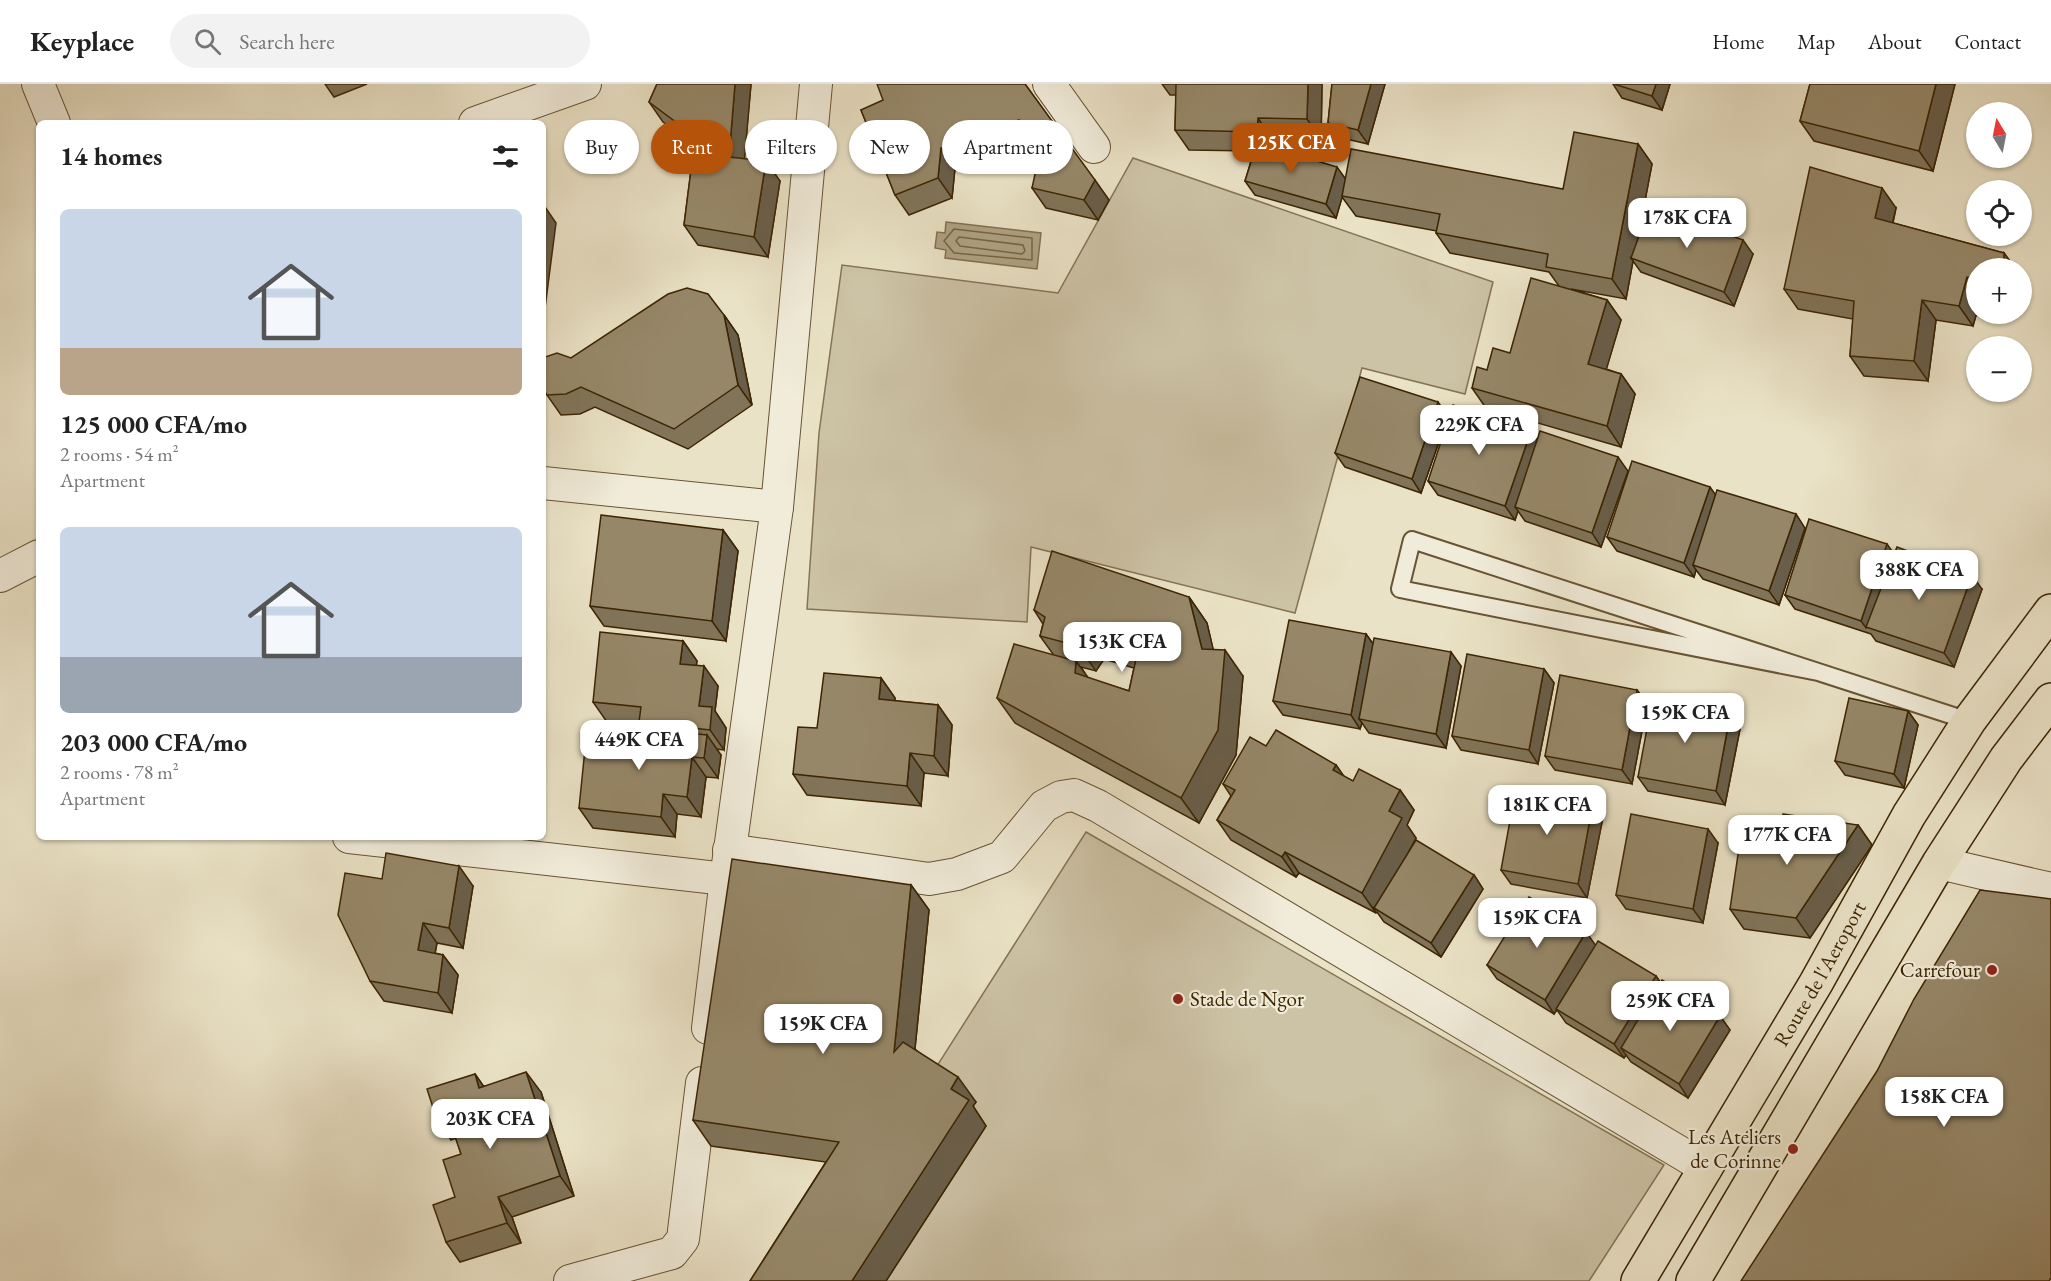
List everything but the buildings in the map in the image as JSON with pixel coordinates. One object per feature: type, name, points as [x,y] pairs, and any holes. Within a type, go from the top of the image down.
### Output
[{"type":"highway","name":"Route de l'Aeroport","points":[[1638,1281],[1816,983],[1909,815],[1969,722],[2051,611]]},
{"type":"highway","points":[[1693,1281],[1939,862],[2006,759],[2051,700]]},
{"type":"street","points":[[38,84],[53,120]]},
{"type":"street","points":[[483,120],[585,84]]},
{"type":"street","points":[[570,1281],[672,1253],[682,1239],[728,864],[777,507],[816,84]]},
{"type":"street","points":[[1049,84],[1094,147]]},
{"type":"street","points":[[546,483],[777,507]]},
{"type":"street","points":[[0,576],[36,558]]},
{"type":"street","points":[[391,840],[929,879],[957,874],[1002,857],[1044,806],[1061,797],[1074,795],[1098,806],[1706,1168]]},
{"type":"street","points":[[1939,862],[2051,889]]},
{"type":"lane","points":[[1818,672],[1400,589],[1412,540],[1604,602],[1818,672],[1969,722]]},
{"type":"shaded area","points":[[1133,158],[1493,282],[1465,394],[1362,368],[1295,613],[1031,547],[1027,622],[807,609],[819,433],[842,265],[1058,293]]},
{"type":"shaded area","name":"Stade de Ngor","points":[[1086,832],[1664,1165],[1589,1281],[800,1281]]},
{"type":"water","points":[[946,222],[1041,233],[1037,269],[945,258],[946,250],[935,248],[937,232],[945,233]]},
{"type":"place","name":"Carrefour","points":[[1992,970]]},
{"type":"place","name":"Stade de Ngor","points":[[1178,999]]},
{"type":"place","name":"Les Ateliers de Corinne","points":[[1793,1149]]}]
